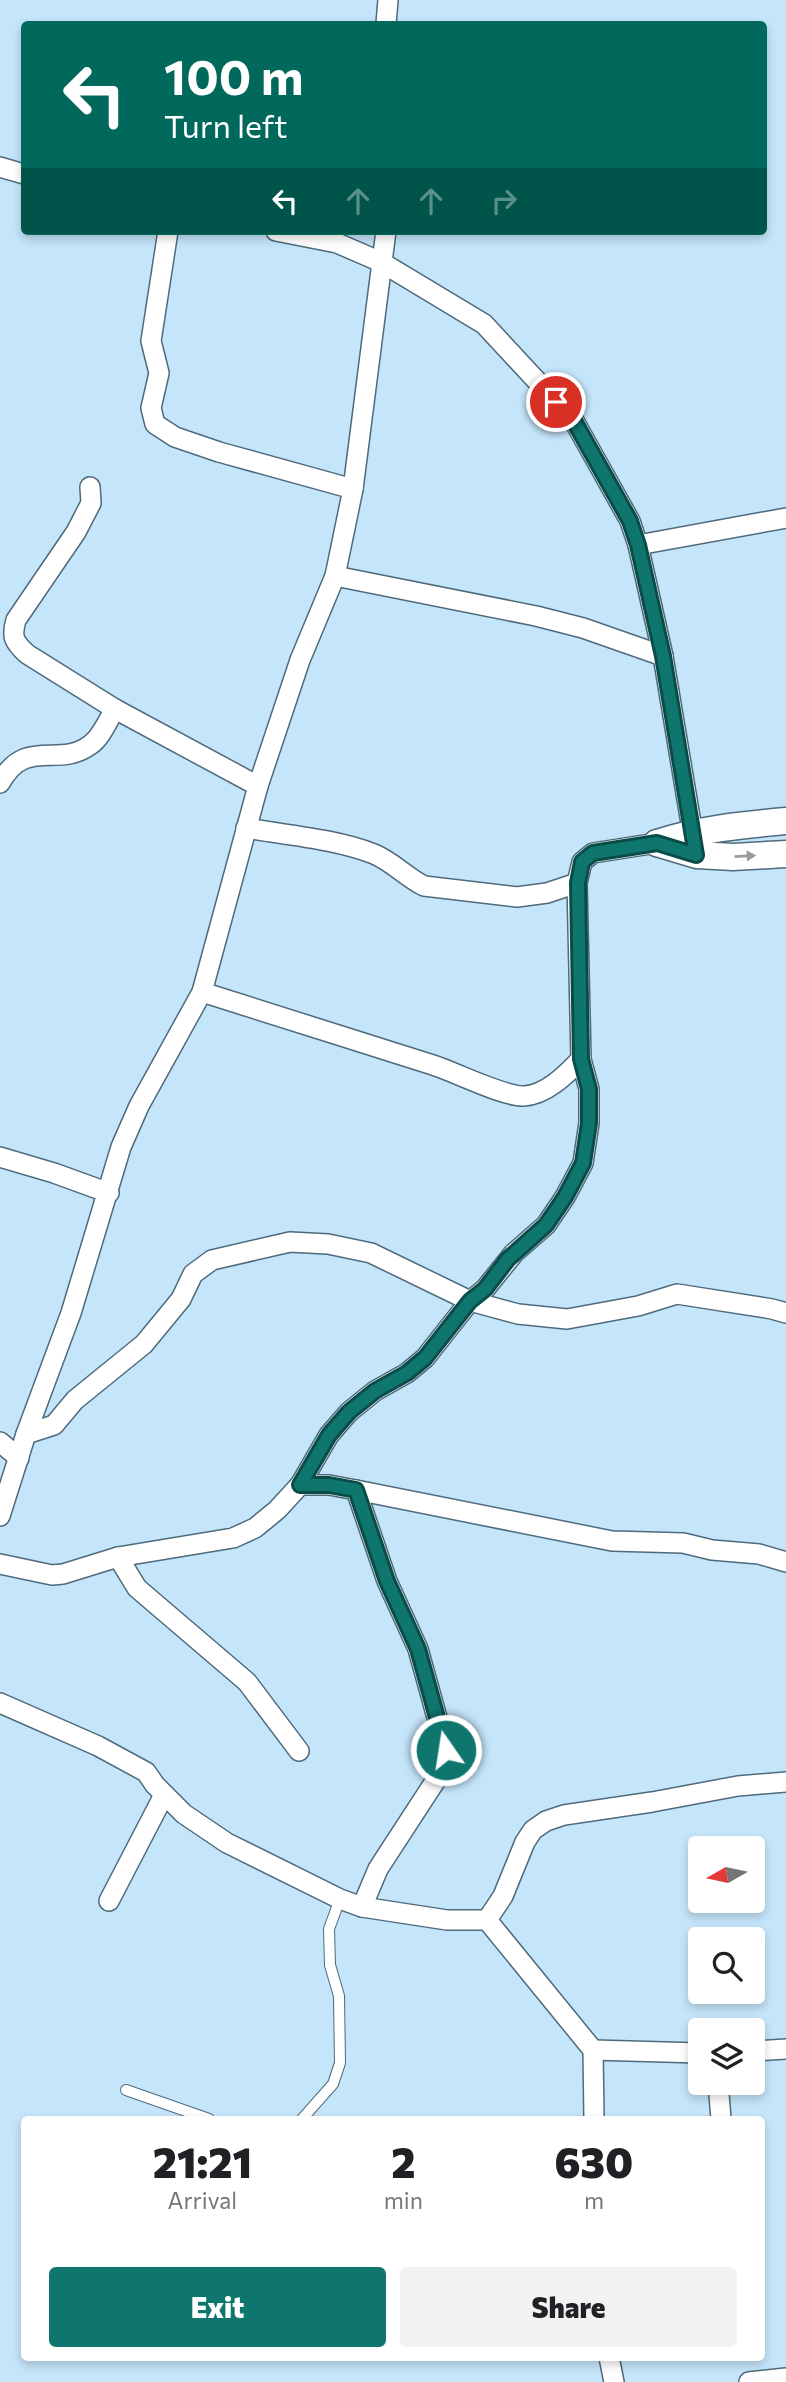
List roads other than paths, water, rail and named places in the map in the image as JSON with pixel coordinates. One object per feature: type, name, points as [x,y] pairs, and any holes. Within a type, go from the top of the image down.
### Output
[{"type":"street","points":[[386,21],[388,0]]},
{"type":"street","points":[[0,167],[21,173]]},
{"type":"street","points":[[167,235],[151,341],[159,373],[151,408],[155,424],[174,437],[219,452],[353,489]]},
{"type":"street","points":[[296,235],[337,243],[381,262],[484,324],[574,421],[630,521],[638,545],[663,656],[694,843]]},
{"type":"street","points":[[0,1516],[26,1434],[71,1313],[121,1147],[139,1106],[202,992],[258,786],[300,660],[335,576],[353,489],[385,235]]},
{"type":"street","points":[[90,487],[91,503],[76,533],[20,613],[13,637],[15,643],[27,654],[115,709],[258,786]]},
{"type":"street","points":[[638,545],[786,518]]},
{"type":"street","points":[[335,576],[536,616],[583,628],[663,656]]},
{"type":"street","points":[[0,783],[16,762],[34,755],[81,751],[93,744],[115,709]]},
{"type":"street","points":[[0,1564],[52,1574],[75,1571],[118,1557],[233,1538],[255,1528],[277,1510],[300,1485],[329,1435],[349,1412],[425,1358],[470,1301],[485,1289],[508,1259],[546,1225],[583,1163],[589,1123],[589,1089],[581,1059],[578,883],[582,862],[593,853],[657,843],[694,843],[786,821]]},
{"type":"street","points":[[246,828],[372,853],[391,862],[410,879],[424,886],[517,897],[547,893],[578,883]]},
{"type":"street","points":[[694,843],[733,857],[786,854]]},
{"type":"street","points":[[202,992],[435,1065],[512,1095],[533,1095],[552,1085],[581,1059]]},
{"type":"street","points":[[0,1157],[109,1193]]},
{"type":"street","points":[[26,1434],[54,1425],[75,1400],[144,1344],[181,1299],[193,1274],[212,1260],[289,1242],[328,1244],[371,1252],[470,1301],[518,1314],[567,1319],[685,1294],[786,1313]]},
{"type":"street","points":[[0,1442],[19,1458]]},
{"type":"street","points":[[300,1485],[329,1485],[612,1541],[684,1543],[712,1550],[759,1553],[786,1562]]},
{"type":"street","points":[[356,1490],[387,1581],[418,1649],[446,1750],[445,1766],[378,1869],[362,1907]]},
{"type":"street","points":[[118,1557],[137,1588],[247,1682],[299,1751]]},
{"type":"street","points":[[0,1703],[98,1746],[146,1772],[184,1814],[227,1843],[340,1899],[362,1907],[447,1920],[487,1920]]},
{"type":"street","points":[[487,1920],[503,1896],[525,1842],[533,1830],[546,1821],[564,1815],[738,1786],[786,1782]]},
{"type":"street","points":[[109,1901],[164,1795]]},
{"type":"street","points":[[487,1920],[593,2050],[594,2116]]},
{"type":"street","points":[[765,2050],[786,2049]]},
{"type":"street","points":[[593,2050],[688,2053]]},
{"type":"street","points":[[719,2095],[721,2116]]},
{"type":"street","points":[[611,2361],[614,2382]]},
{"type":"street","points":[[749,2382],[786,2378]]},
{"type":"lane","points":[[305,2116],[333,2084],[340,2063],[339,1996],[330,1965],[329,1929],[340,1899]]},
{"type":"lane","points":[[126,2090],[200,2116]]}]
